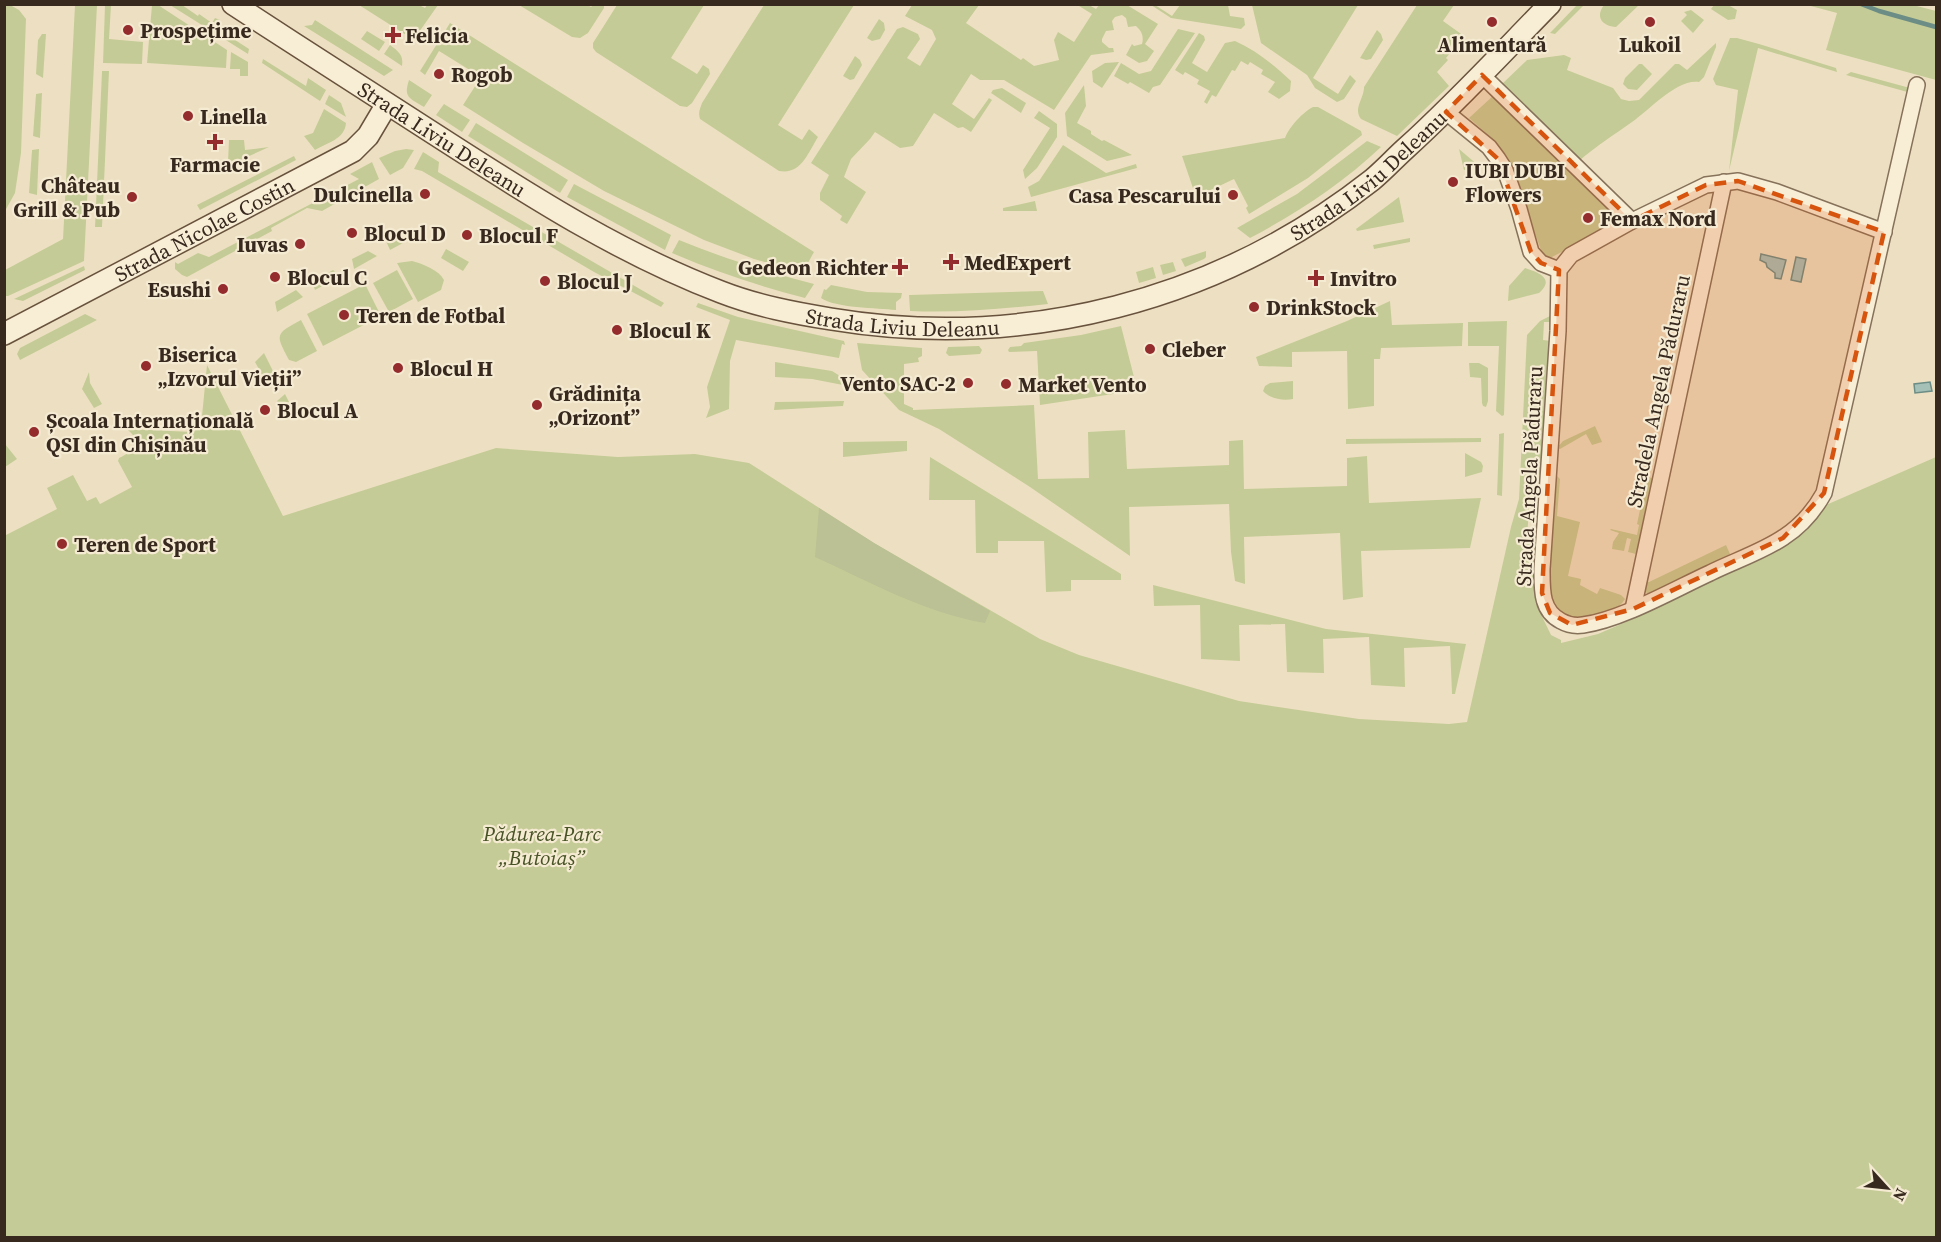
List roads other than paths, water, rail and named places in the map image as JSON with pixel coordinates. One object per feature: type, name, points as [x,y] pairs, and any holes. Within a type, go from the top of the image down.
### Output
[{"type":"main road","name":"Strada Liviu Deleanu","points":[[233,4],[536,199],[644,259],[725,294],[803,315],[905,328],[962,329],[996,328],[1086,314],[1179,289],[1254,255],[1329,211],[1374,178],[1446,112],[1550,5]]},
{"type":"main road","name":"Strada Nicolae Costin","points":[[4,334],[353,151],[368,136],[387,104]]},
{"type":"street","points":[[1482,75],[1632,221]]},
{"type":"street","name":"Strada Angela Păduraru","points":[[1559,270],[1558,331],[1542,593],[1545,606],[1550,613],[1562,622],[1581,626],[1593,624],[1633,609],[1783,538],[1817,507],[1824,493],[1917,86]]},
{"type":"street","points":[[1446,112],[1489,147],[1498,159],[1505,170],[1519,209],[1531,252],[1541,263],[1559,270],[1571,255],[1632,221],[1706,185],[1724,182],[1738,181],[1752,184],[1884,232]]},
{"type":"street","name":"Stradela Angela Păduraru","points":[[1633,609],[1724,182]]},
{"type":"water","points":[[1761,254],[1786,260],[1781,279],[1775,278],[1775,273],[1760,260]]},
{"type":"water","points":[[1796,257],[1806,259],[1801,282],[1791,280]]},
{"type":"water","points":[[1930,382],[1932,391],[1915,393],[1914,384]]},
{"type":"waterway","points":[[1861,4],[1936,27]]},
{"type":"place","name":"Alimentară","points":[[1492,22]]},
{"type":"place","name":"Lukoil","points":[[1650,22]]},
{"type":"place","name":"Prospețime","points":[[128,30]]},
{"type":"place","name":"Felicia","points":[[393,35]]},
{"type":"place","name":"Rogob","points":[[439,74]]},
{"type":"place","name":"Linella","points":[[188,116]]},
{"type":"place","name":"Farmacie","points":[[215,142]]},
{"type":"place","name":"IUBI DUBI Flowers","points":[[1453,182]]},
{"type":"place","name":"Dulcinella","points":[[425,194]]},
{"type":"place","name":"Casa Pescarului","points":[[1233,195]]},
{"type":"place","name":"Château Grill & Pub","points":[[132,197]]},
{"type":"place","name":"Femax Nord","points":[[1588,218]]},
{"type":"place","name":"Blocul D","points":[[352,233]]},
{"type":"place","name":"Blocul F","points":[[467,235]]},
{"type":"place","name":"Iuvas","points":[[300,244]]},
{"type":"place","name":"MedExpert","points":[[951,262]]},
{"type":"place","name":"Gedeon Richter","points":[[900,267]]},
{"type":"place","name":"Blocul C","points":[[275,277]]},
{"type":"place","name":"Invitro","points":[[1316,278]]},
{"type":"place","name":"Blocul J","points":[[545,281]]},
{"type":"place","name":"Esushi","points":[[223,289]]},
{"type":"place","name":"DrinkStock","points":[[1254,307]]},
{"type":"place","name":"Teren de Fotbal","points":[[344,315]]},
{"type":"place","name":"Blocul K","points":[[617,330]]},
{"type":"place","name":"Cleber","points":[[1150,349]]},
{"type":"place","name":"Biserica „Izvorul Vieții”","points":[[146,366]]},
{"type":"place","name":"Blocul H","points":[[398,368]]},
{"type":"place","name":"Vento SAC-2","points":[[968,383]]},
{"type":"place","name":"Market Vento","points":[[1006,384]]},
{"type":"place","name":"Grădinița „Orizont”","points":[[537,405]]},
{"type":"place","name":"Blocul A","points":[[265,410]]},
{"type":"place","name":"Școala Internațională QSI din Chișinău","points":[[34,432]]},
{"type":"place","name":"Teren de Sport","points":[[62,544]]},
{"type":"park label","name":"Pădurea-Parc „Butoiaș”","points":[[542,845]]}]
